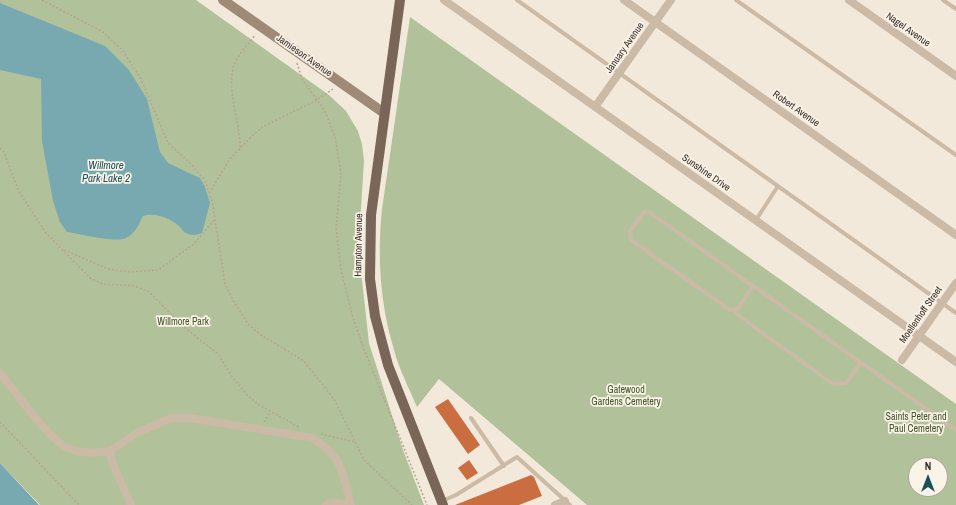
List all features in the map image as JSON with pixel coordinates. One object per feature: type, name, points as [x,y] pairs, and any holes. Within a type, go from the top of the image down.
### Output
[{"type":"main road","name":"Jamieson Avenue","points":[[223,0],[384,113]]},
{"type":"main road","name":"Hampton Avenue","points":[[400,0],[384,113],[370,235],[370,279],[375,316],[388,365],[442,503]]},
{"type":"street","name":"Sunshine Drive","points":[[444,0],[956,362]]},
{"type":"street","name":"Robert Avenue","points":[[624,0],[956,235]]},
{"type":"street","name":"January Avenue","points":[[595,107],[671,0]]},
{"type":"street","name":"Nagel Avenue","points":[[849,0],[956,76]]},
{"type":"street","name":"Moellenhoff Street","points":[[902,360],[956,283]]},
{"type":"street","points":[[0,373],[50,434],[66,448],[87,454],[110,451],[137,433],[170,418],[191,418],[261,428],[312,438],[323,444],[332,453],[341,466],[351,505]]},
{"type":"street","points":[[110,451],[112,462],[131,505]]},
{"type":"street","points":[[326,505],[333,502],[346,505]]},
{"type":"street","points":[[555,505],[567,503]]},
{"type":"lane","points":[[516,0],[620,72],[956,313]]},
{"type":"lane","points":[[736,0],[956,155]]},
{"type":"lane","points":[[943,0],[956,9]]},
{"type":"lane","points":[[756,220],[778,186]]},
{"type":"lane","points":[[861,363],[846,383],[833,384],[738,315],[734,310],[730,310],[631,240],[630,232],[639,217],[644,211],[649,212],[956,430]]},
{"type":"lane","points":[[734,310],[738,308],[753,286]]},
{"type":"lane","points":[[471,418],[504,466]]},
{"type":"lane","points":[[442,503],[518,457],[567,503]]},
{"type":"path","points":[[42,0],[103,32],[123,51],[141,79],[168,143],[189,162],[204,179],[209,193],[225,284],[248,324],[261,335],[304,361],[316,374],[334,399],[364,460],[412,505]]},
{"type":"path","points":[[240,147],[240,130],[235,116],[231,81],[234,64],[261,26]]},
{"type":"path","points":[[292,48],[302,79],[317,100],[327,118],[339,158],[341,174],[336,227],[341,270],[354,318],[364,349],[427,505]]},
{"type":"path","points":[[209,193],[240,147],[264,126],[317,100],[341,83]]},
{"type":"path","points":[[0,148],[4,152],[19,192],[46,233],[90,278],[103,284],[135,286],[149,292],[185,328],[218,354],[233,378],[248,396],[270,412],[302,429]]},
{"type":"path","points":[[62,250],[108,269],[129,272],[158,270],[194,244],[214,219]]},
{"type":"path","points":[[261,428],[270,412]]},
{"type":"path","points":[[0,422],[79,505]]},
{"type":"path","points":[[316,432],[355,442]]},
{"type":"green space","name":"Willmore Park","points":[[0,0],[196,0],[329,95],[346,111],[358,131],[362,144],[364,161],[359,240],[369,343],[403,450],[424,505],[40,505],[0,463]]},
{"type":"green space","name":"Gatewood Gardens Cemetery","points":[[410,17],[956,404],[956,505],[587,505],[439,379],[417,407],[401,371],[389,333],[381,280],[382,209]]},
{"type":"water","name":"Willmore Park Lake 2","points":[[0,3],[105,46],[129,70],[147,99],[160,152],[168,163],[200,178],[205,187],[210,203],[202,233],[194,235],[188,234],[171,220],[157,215],[143,216],[132,234],[121,239],[106,239],[67,232],[60,222],[53,201],[42,141],[41,79],[0,70]]},
{"type":"water","points":[[0,463],[39,505],[0,505]]},
{"type":"building","points":[[448,399],[480,445],[468,454],[435,407]]},
{"type":"building","points":[[469,460],[478,473],[467,480],[458,468]]},
{"type":"building","points":[[531,475],[534,477],[542,496],[519,505],[455,505]]},
{"type":"park label","name":"Saints Peter and Paul Cemetery","points":[[916,422]]}]
